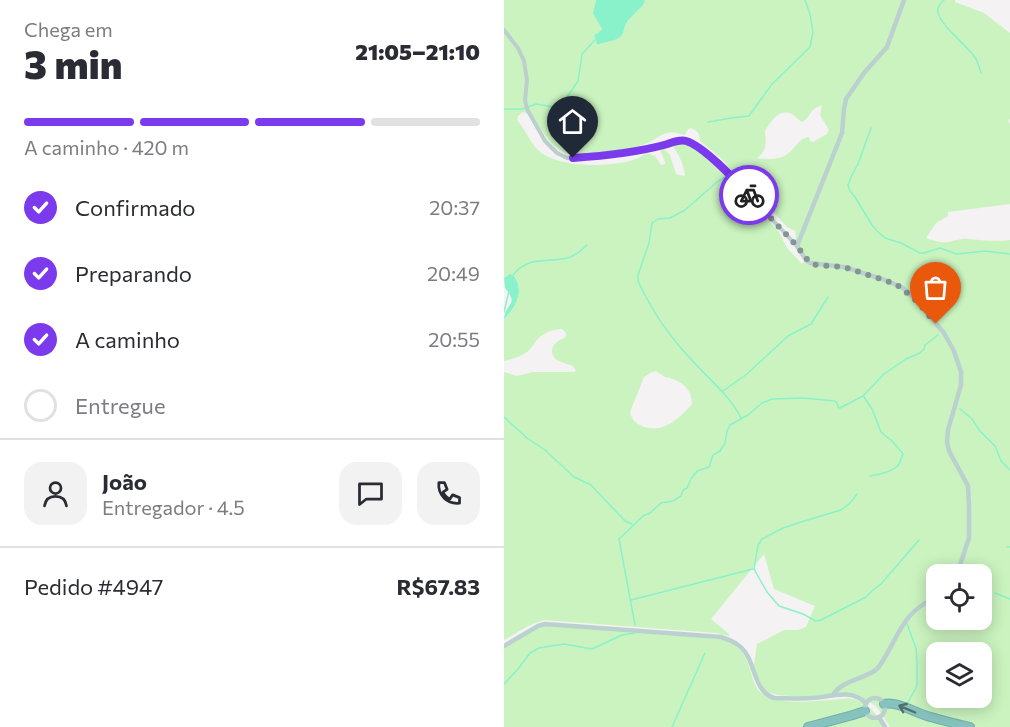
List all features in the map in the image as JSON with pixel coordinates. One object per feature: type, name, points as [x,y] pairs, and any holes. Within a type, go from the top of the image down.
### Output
[{"type":"highway","points":[[884,704],[896,704],[930,717],[970,727]]},
{"type":"highway","points":[[808,727],[838,720],[865,707]]},
{"type":"street","points":[[797,246],[842,133],[846,99],[887,47],[905,1]]},
{"type":"street","points":[[504,30],[518,48],[524,61],[527,80],[525,100],[527,109],[545,141],[557,153],[567,158],[597,157],[645,150],[676,141],[688,141],[731,176],[797,246],[810,263],[844,267],[885,280],[903,288],[918,302],[949,341],[962,377],[947,442],[969,492],[969,538],[960,564]]},
{"type":"street","points":[[833,695],[836,689],[878,668],[904,622],[926,603]]},
{"type":"street","points":[[504,646],[545,624],[721,637],[739,645],[746,652],[758,683],[770,697],[814,698],[853,695],[860,697],[865,707],[871,717],[879,717],[884,712],[884,704],[877,698],[870,698],[865,707]]},
{"type":"street","points":[[879,717],[885,727]]},
{"type":"shaded area","points":[[504,0],[596,0],[595,12],[602,29],[594,35],[597,45],[619,38],[644,0],[955,0],[955,2],[984,13],[1010,33],[1010,119],[1008,120],[1010,125],[1010,204],[948,212],[948,216],[936,223],[926,238],[943,242],[960,239],[1010,240],[1010,727],[890,727],[877,707],[859,695],[847,693],[802,697],[768,692],[756,674],[754,664],[757,644],[784,630],[798,630],[806,627],[815,606],[774,589],[764,554],[711,619],[729,636],[716,633],[544,620],[504,640],[504,372],[517,376],[533,372],[576,371],[573,366],[555,359],[552,353],[554,345],[566,336],[562,329],[544,334],[527,352],[504,361],[504,319],[516,303],[519,292],[517,280],[513,275],[504,278]],"holes":[[[822,105],[820,115],[829,130],[827,134],[813,142],[809,137],[805,138],[790,152],[779,158],[757,158],[764,150],[765,131],[777,115],[789,113],[802,122],[812,111]],[[523,112],[534,120],[554,145],[569,154],[576,155],[619,152],[650,142],[665,134],[672,132],[685,135],[688,129],[693,129],[700,136],[700,141],[722,159],[787,227],[795,231],[796,249],[805,259],[802,264],[787,248],[779,232],[746,195],[709,158],[686,141],[671,144],[682,162],[685,175],[683,176],[676,174],[670,155],[664,149],[660,150],[665,162],[661,165],[655,156],[647,153],[620,163],[583,165],[558,161],[547,157],[533,144],[517,120]],[[656,371],[686,387],[692,404],[670,424],[649,428],[637,424],[630,412],[644,377]]]},
{"type":"shaded area","points":[[596,0],[645,1],[628,21],[620,37],[597,45],[594,35],[602,29],[593,13]]},
{"type":"shaded area","points":[[510,274],[517,282],[519,293],[518,299],[504,319],[512,301],[505,288],[504,278]]},
{"type":"shaded area","points":[[544,625],[716,638],[731,643],[740,650],[746,658],[756,686],[771,698],[794,702],[856,700],[871,709],[884,727],[504,727],[504,646]]},
{"type":"waterway","points":[[708,122],[749,116],[772,84],[810,47],[813,32],[805,0]]},
{"type":"waterway","points":[[944,0],[938,8],[940,17],[974,56],[981,73]]},
{"type":"waterway","points":[[504,109],[522,109],[536,104],[554,107],[563,103],[578,81],[582,54],[595,40]]},
{"type":"waterway","points":[[871,128],[848,185],[877,231],[885,238],[920,253],[940,248],[957,254],[985,251],[1010,254]]},
{"type":"waterway","points":[[728,175],[685,210],[670,218],[658,219],[652,223],[638,281],[655,312],[682,350],[724,394],[741,418]]},
{"type":"waterway","points":[[513,275],[525,265],[570,257],[587,245]]},
{"type":"waterway","points":[[504,312],[509,291]]},
{"type":"waterway","points":[[723,391],[747,374],[788,336],[811,324],[828,297]]},
{"type":"waterway","points":[[635,625],[619,539],[643,516],[661,503],[673,501],[681,496],[697,471],[709,467],[713,455],[720,451],[725,443],[730,425],[748,415],[762,403],[772,399],[803,398],[835,401],[840,408],[863,396],[884,374],[906,359],[920,353],[925,345],[938,335]]},
{"type":"waterway","points":[[864,397],[872,409],[881,432],[903,454],[894,469],[870,476]]},
{"type":"waterway","points":[[960,409],[971,418],[995,446],[1001,461],[1010,470]]},
{"type":"waterway","points":[[504,417],[574,477],[591,485],[625,521],[632,524]]},
{"type":"waterway","points":[[857,494],[841,510],[783,528],[762,539],[758,545],[754,569],[767,592],[779,606],[816,621],[821,620],[866,597],[881,584],[919,540]]},
{"type":"waterway","points":[[631,600],[753,569]]},
{"type":"waterway","points":[[995,593],[1010,599]]},
{"type":"waterway","points":[[907,624],[916,648],[917,686],[907,704]]},
{"type":"waterway","points":[[504,684],[530,653],[539,648],[564,644],[592,649],[622,635],[635,633]]},
{"type":"waterway","points":[[672,727],[705,653]]},
{"type":"way so far","points":[[749,195],[797,246],[806,260],[816,265],[844,267],[896,284],[918,302],[936,324]]},
{"type":"route","points":[[573,158],[625,153],[676,141],[688,141],[722,167],[749,195]]}]
